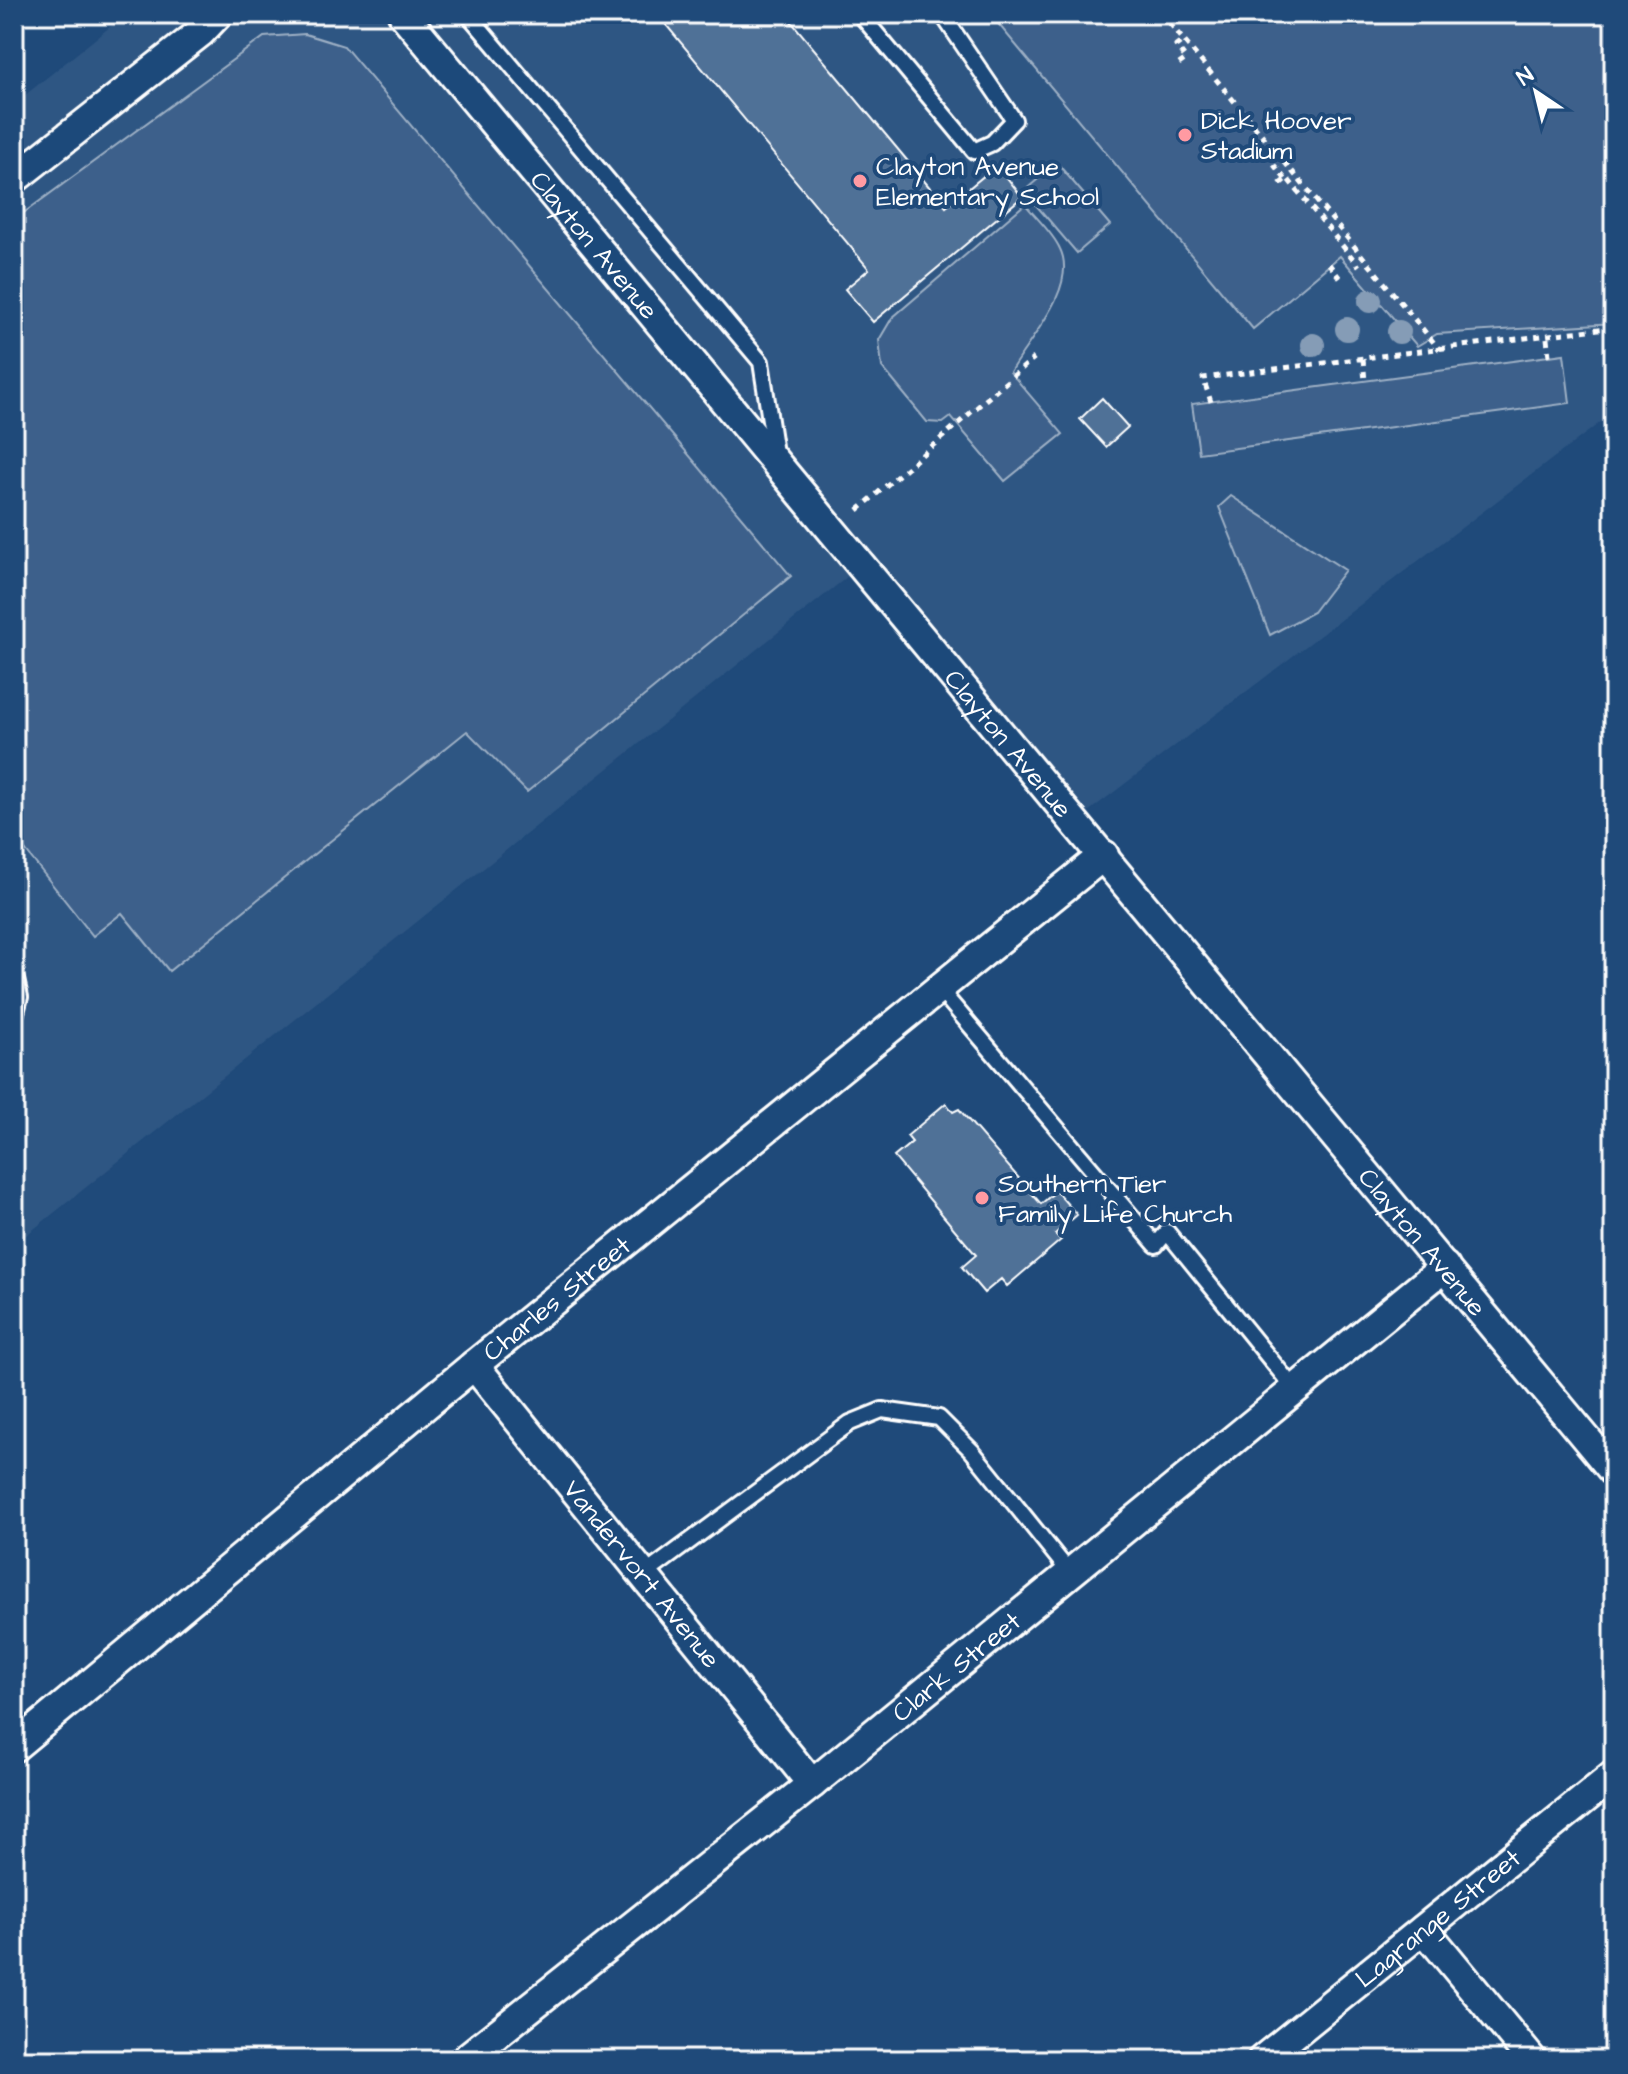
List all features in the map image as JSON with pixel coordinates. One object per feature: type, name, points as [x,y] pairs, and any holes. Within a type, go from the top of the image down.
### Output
[{"type":"street","points":[[14,179],[218,14]]},
{"type":"street","name":"Clayton Avenue","points":[[403,14],[1614,1472]]},
{"type":"street","name":"Charles Street","points":[[14,1747],[474,1365],[1104,855]]},
{"type":"street","name":"Clark Street","points":[[464,2060],[812,1784],[1445,1267]]},
{"type":"street","name":"Vandervort Avenue","points":[[474,1365],[812,1784]]},
{"type":"street","name":"Lagrange Street","points":[[1262,2060],[1614,1775]]},
{"type":"street","points":[[1424,1929],[1532,2060]]},
{"type":"lane","points":[[468,14],[761,362],[776,461]]},
{"type":"lane","points":[[860,14],[974,151],[992,143],[1014,120],[942,14]]},
{"type":"lane","points":[[14,971],[20,997],[14,1020]]},
{"type":"lane","points":[[940,990],[1156,1245],[1167,1232],[1296,1391]]},
{"type":"lane","points":[[644,1575],[850,1423],[882,1410],[939,1418],[972,1451],[1070,1573]]},
{"type":"path","points":[[1162,14],[1440,350]]},
{"type":"path","points":[[1179,64],[1186,59],[1176,46],[1184,40]]},
{"type":"path","points":[[1274,165],[1283,182],[1359,266]]},
{"type":"path","points":[[1329,264],[1342,281]]},
{"type":"path","points":[[1211,402],[1203,378],[1547,338],[1614,327]]},
{"type":"path","points":[[1547,338],[1549,356]]},
{"type":"path","points":[[858,510],[1034,358]]},
{"type":"path","points":[[1363,359],[1365,381]]},
{"type":"shaded area","points":[[126,14],[1614,14],[1614,412],[1076,821],[862,565],[14,1245],[14,104]]},
{"type":"shaded area","points":[[990,14],[1614,14],[1614,323],[1437,334],[1417,346],[1340,256],[1253,329]]},
{"type":"shaded area","points":[[305,34],[344,46],[791,576],[527,792],[467,731],[169,971],[122,913],[93,936],[14,836],[14,220],[264,37]]},
{"type":"shaded area","points":[[1057,163],[1110,225],[1077,253],[1024,191]]},
{"type":"shaded area","points":[[1025,204],[1060,249],[1064,264],[1063,280],[1048,314],[1010,372],[1063,434],[1005,481],[951,417],[943,423],[927,422],[882,367],[879,340],[892,318]]},
{"type":"shaded area","points":[[1564,354],[1570,403],[1199,453],[1192,404]]},
{"type":"shaded area","points":[[1231,496],[1345,570],[1313,612],[1270,635],[1219,507]]},
{"type":"building","name":"Clayton Avenue Elementary School","points":[[657,14],[785,14],[946,207],[997,165],[1022,197],[873,322],[845,289],[869,269]]},
{"type":"building","points":[[1102,398],[1128,427],[1106,447],[1080,419]]},
{"type":"building","name":"Southern Tier Family Life Church","points":[[946,1103],[953,1112],[959,1109],[1041,1204],[1056,1191],[1077,1215],[1055,1234],[1061,1240],[1007,1286],[1001,1279],[984,1293],[962,1267],[976,1255],[894,1157],[912,1142],[907,1136]]},
{"type":"place","name":"Dick Hoover Stadium","points":[[1185,135]]},
{"type":"place","name":"Clayton Avenue Elementary School","points":[[860,181]]},
{"type":"place","name":"Southern Tier Family Life Church","points":[[982,1198]]}]
